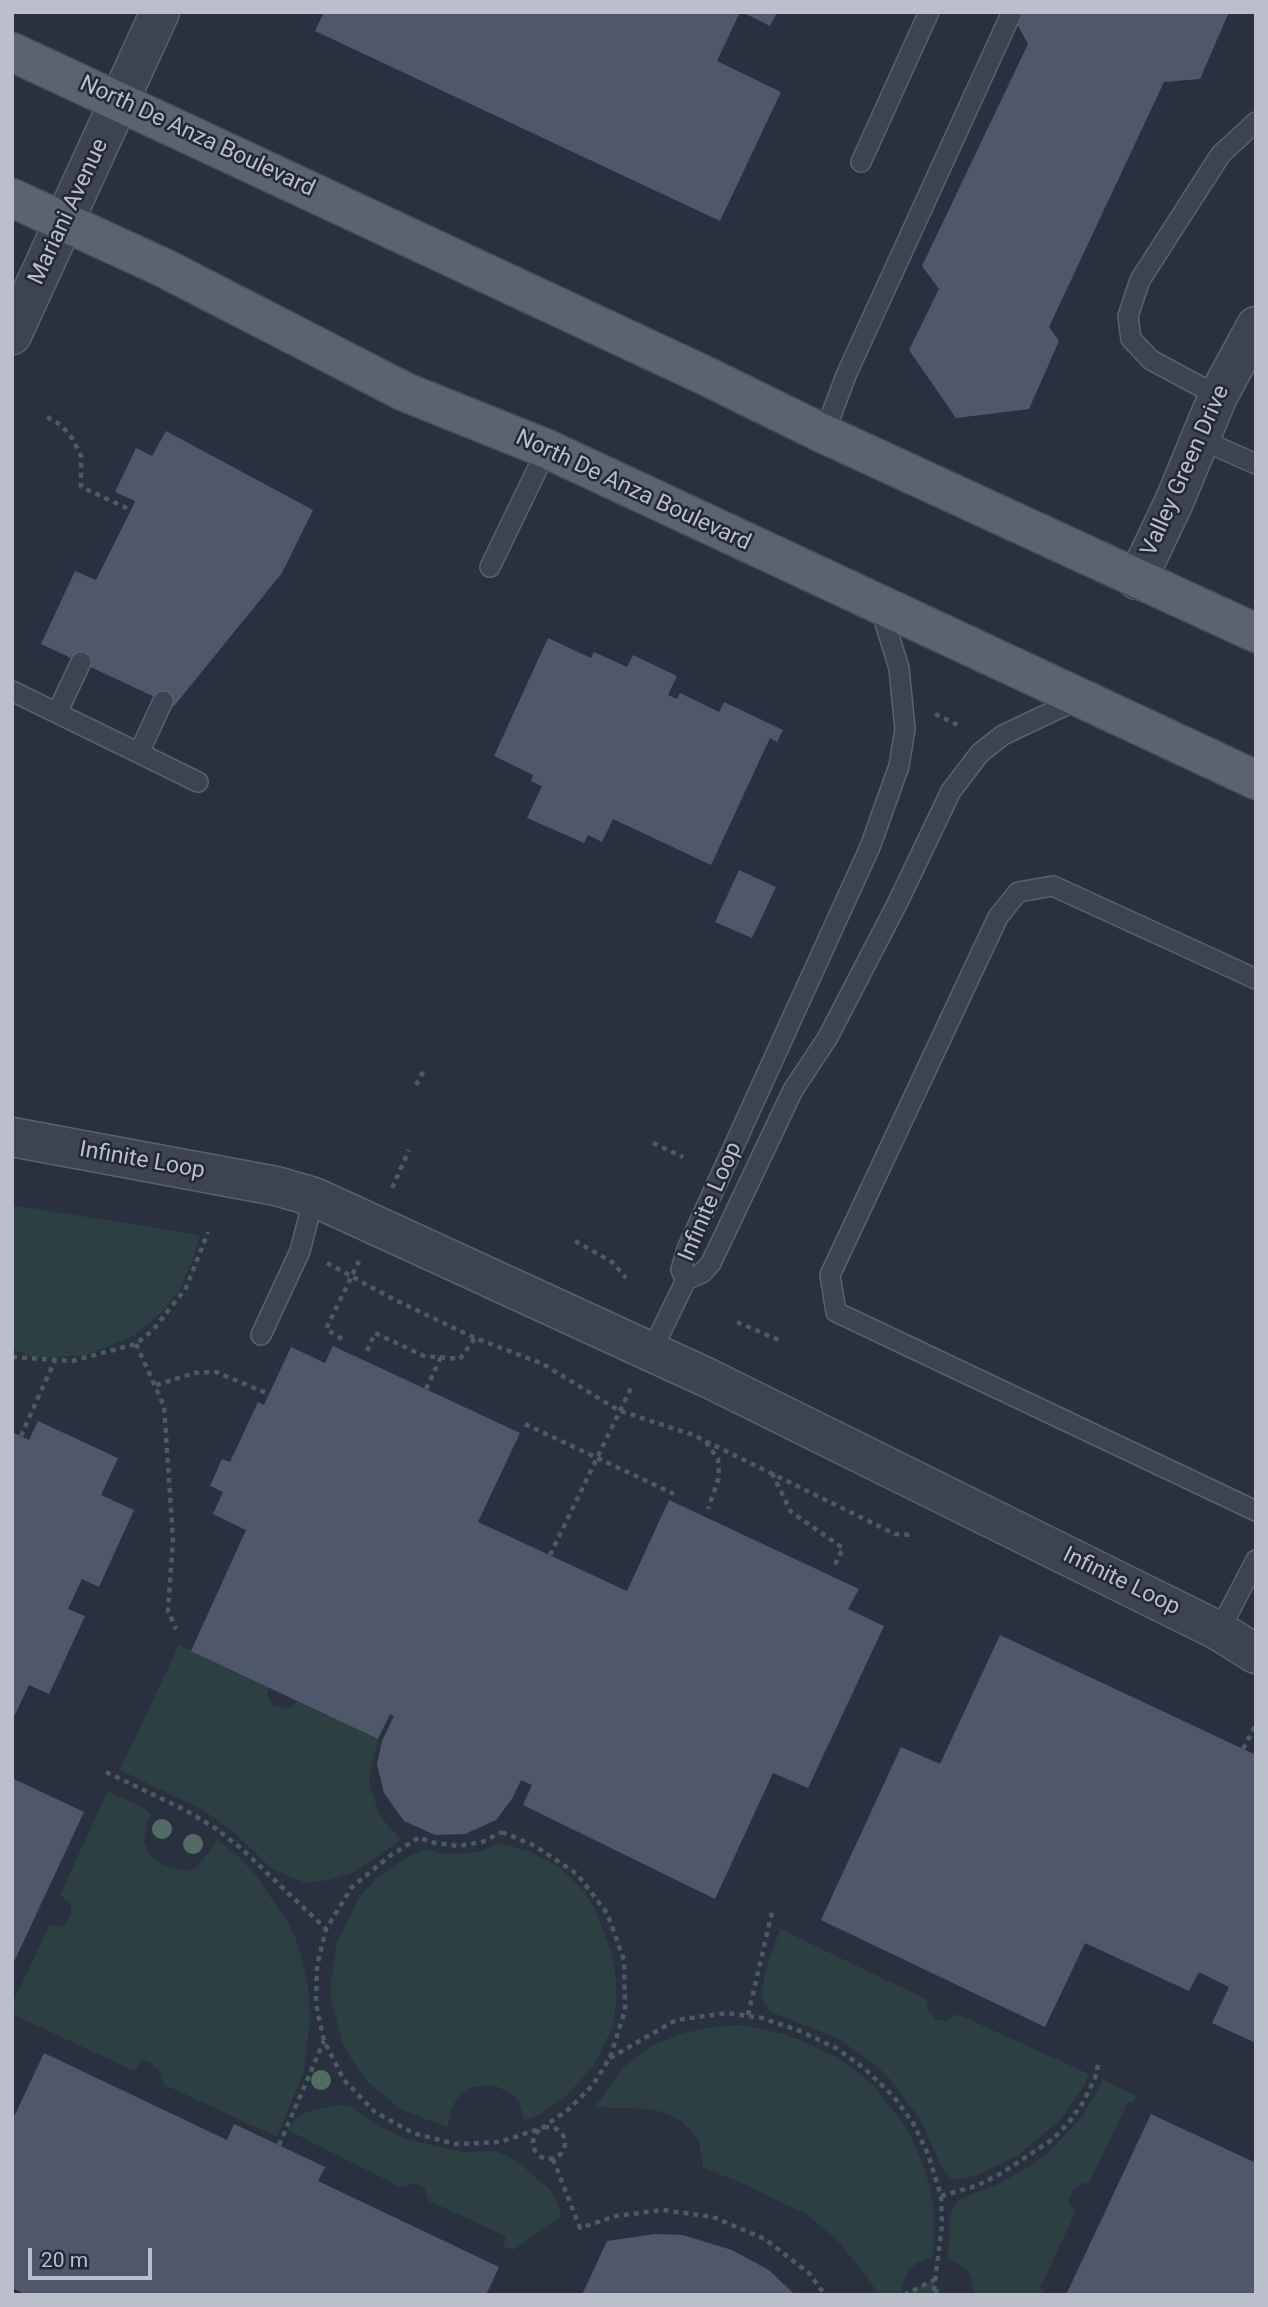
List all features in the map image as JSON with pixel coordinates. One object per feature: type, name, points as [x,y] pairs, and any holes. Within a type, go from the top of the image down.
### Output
[{"type":"main road","name":"North De Anza Boulevard","points":[[12,52],[1137,580],[1254,628]]},
{"type":"main road","name":"North De Anza Boulevard","points":[[12,198],[164,268],[405,392],[547,449],[1256,780]]},
{"type":"street","name":"Mariani Avenue","points":[[12,335],[160,12]]},
{"type":"street","name":"Valley Green Drive","points":[[1137,580],[1218,396],[1256,326]]},
{"type":"street","name":"Infinite Loop","points":[[12,1137],[276,1186],[314,1197],[745,1396],[1219,1631],[1256,1654]]},
{"type":"lane","points":[[861,162],[929,12]]},
{"type":"lane","points":[[824,434],[847,373],[1012,12]]},
{"type":"lane","points":[[1218,396],[1151,360],[1131,339],[1128,316],[1140,280],[1222,154],[1256,122]]},
{"type":"lane","points":[[1200,439],[1256,464]]},
{"type":"lane","points":[[490,567],[547,449]]},
{"type":"lane","name":"Infinite Loop","points":[[879,606],[890,636],[900,679],[905,729],[899,766],[870,847],[687,1249],[681,1270],[686,1280],[702,1273],[711,1263],[793,1090],[828,1037],[897,904],[951,790],[980,752],[1003,735],[1080,699]]},
{"type":"lane","points":[[57,713],[81,663]]},
{"type":"lane","points":[[12,691],[198,782]]},
{"type":"lane","points":[[139,753],[163,701]]},
{"type":"lane","points":[[1256,979],[1053,886],[1018,892],[998,917],[830,1275],[836,1312],[1256,1511]]},
{"type":"lane","points":[[261,1335],[300,1251],[314,1197]]},
{"type":"lane","points":[[651,1352],[686,1280]]},
{"type":"lane","points":[[1219,1631],[1256,1560]]},
{"type":"path","points":[[47,417],[61,425],[72,438],[81,456],[81,486],[131,510]]},
{"type":"path","points":[[925,709],[970,730]]},
{"type":"path","points":[[416,1085],[424,1070]]},
{"type":"path","points":[[653,1143],[683,1157]]},
{"type":"path","points":[[390,1191],[409,1150]]},
{"type":"path","points":[[12,1357],[72,1361],[136,1344],[153,1330],[186,1288],[208,1232]]},
{"type":"path","points":[[575,1241],[612,1262],[625,1278]]},
{"type":"path","points":[[342,1339],[326,1329],[361,1257]]},
{"type":"path","points":[[326,1263],[475,1338],[543,1364],[618,1410],[705,1441],[895,1534],[912,1535]]},
{"type":"path","points":[[737,1322],[781,1341]]},
{"type":"path","points":[[367,1351],[374,1333],[424,1356],[460,1359],[475,1338]]},
{"type":"path","points":[[136,1344],[164,1406],[173,1539],[168,1611],[176,1629]]},
{"type":"path","points":[[550,1555],[618,1410],[651,1352]]},
{"type":"path","points":[[426,1389],[441,1357]]},
{"type":"path","points":[[20,1436],[55,1360]]},
{"type":"path","points":[[156,1385],[195,1373],[216,1372],[269,1394]]},
{"type":"path","points":[[525,1424],[674,1494]]},
{"type":"path","points":[[705,1441],[718,1459],[719,1477],[708,1509]]},
{"type":"path","points":[[772,1472],[791,1512],[843,1548],[834,1567]]},
{"type":"path","points":[[1243,1749],[1256,1724]]},
{"type":"path","points":[[106,1772],[183,1809],[215,1828],[242,1849],[326,1929]]},
{"type":"path","points":[[324,2041],[316,2004],[316,1979],[326,1929],[352,1886],[391,1854],[420,1837],[429,1842],[459,1846],[482,1842],[502,1832],[536,1846],[577,1874],[607,1913],[624,1960],[625,2010],[610,2058],[584,2094],[569,2109],[542,2128],[534,2136],[533,2147],[538,2156],[553,2159],[562,2153],[566,2143],[558,2129],[542,2128],[500,2142],[455,2144],[413,2133],[375,2112],[344,2080],[324,2041]]},
{"type":"path","points":[[748,2015],[773,1908]]},
{"type":"path","points":[[610,2058],[676,2020],[727,2013],[777,2022],[817,2038],[850,2058],[879,2081],[905,2111],[920,2137],[940,2196],[942,2225],[933,2292],[944,2295]]},
{"type":"path","points":[[279,2145],[324,2041]]},
{"type":"path","points":[[940,2196],[976,2186],[1002,2173],[1053,2139],[1084,2101],[1095,2078],[1099,2061]]},
{"type":"path","points":[[553,2159],[580,2228],[616,2216],[663,2210],[713,2217],[765,2239],[810,2274],[825,2295]]},
{"type":"path","points":[[904,2295],[934,2280]]},
{"type":"green space","points":[[12,1205],[200,1235],[191,1265],[179,1291],[166,1308],[134,1336],[86,1355],[36,1358],[12,1349]]},
{"type":"green space","points":[[179,1645],[269,1687],[267,1695],[273,1706],[286,1709],[294,1706],[297,1701],[378,1739],[369,1776],[370,1786],[378,1811],[401,1840],[352,1873],[305,1883],[271,1868],[234,1832],[203,1810],[120,1770]]},
{"type":"green space","points":[[108,1791],[145,1809],[152,1816],[147,1821],[144,1842],[150,1856],[162,1865],[187,1871],[197,1867],[218,1840],[257,1877],[290,1926],[299,1947],[308,1986],[310,2021],[303,2074],[277,2137],[163,2084],[160,2071],[153,2067],[154,2064],[143,2059],[134,2071],[12,2014],[12,2004],[50,1925],[60,1927],[71,1915],[71,1904],[60,1895]]},
{"type":"green space","points":[[501,1843],[528,1851],[560,1867],[585,1892],[596,1911],[612,1955],[616,2004],[612,2028],[594,2065],[568,2094],[541,2114],[524,2120],[519,2101],[513,2095],[496,2086],[484,2085],[470,2088],[457,2098],[451,2110],[448,2127],[400,2109],[367,2081],[350,2057],[342,2041],[331,1999],[337,1943],[359,1898],[378,1878],[405,1858],[426,1849],[441,1853],[469,1853]]},
{"type":"green space","points":[[780,1929],[928,2000],[927,2008],[936,2020],[948,2021],[957,2014],[1089,2074],[1084,2086],[1061,2119],[1018,2155],[978,2175],[959,2180],[950,2178],[943,2170],[920,2119],[876,2065],[837,2038],[771,2012],[764,2003],[764,1976]]},
{"type":"green space","points":[[743,2025],[788,2035],[839,2058],[873,2085],[907,2128],[930,2188],[934,2238],[932,2258],[916,2263],[908,2272],[902,2286],[902,2295],[879,2295],[836,2239],[806,2214],[742,2183],[703,2168],[699,2141],[682,2121],[648,2109],[595,2107],[623,2068],[649,2047],[683,2033]]},
{"type":"green space","points":[[1103,2080],[1137,2096],[1133,2103],[1128,2102],[1089,2183],[1083,2183],[1073,2189],[1069,2201],[1076,2211],[1040,2288],[1044,2291],[1042,2295],[975,2295],[970,2274],[962,2266],[948,2259],[950,2216],[955,2205],[962,2198],[998,2184],[1031,2166],[1053,2148],[1083,2116]]},
{"type":"green space","points":[[337,2105],[349,2106],[381,2127],[406,2139],[462,2152],[496,2151],[518,2162],[550,2190],[558,2204],[561,2217],[513,2250],[503,2246],[506,2236],[429,2201],[424,2187],[414,2183],[400,2187],[288,2130],[294,2121],[306,2112]]},
{"type":"green space","points":[[934,2280],[932,2295],[904,2295]]},
{"type":"building","points":[[324,12],[740,12],[717,61],[781,92],[720,221],[315,31]]},
{"type":"building","points":[[742,12],[777,12],[770,26]]},
{"type":"building","points":[[1020,12],[1229,12],[1200,79],[1164,82],[1049,327],[1059,341],[1029,409],[956,418],[909,350],[939,289],[922,266],[1028,44],[1016,22]]},
{"type":"building","points":[[166,431],[313,510],[282,573],[174,706],[41,644],[75,571],[96,580],[131,510],[135,501],[115,492],[136,448],[152,456]]},
{"type":"building","points":[[548,638],[591,658],[594,652],[627,667],[633,655],[677,676],[668,695],[677,699],[680,693],[719,712],[724,702],[783,730],[777,742],[770,738],[711,865],[613,819],[602,842],[588,835],[584,843],[527,818],[542,786],[531,781],[533,775],[494,756]]},
{"type":"building","points":[[739,870],[776,887],[752,938],[715,922]]},
{"type":"building","points":[[333,1346],[520,1433],[478,1522],[627,1591],[669,1500],[859,1589],[848,1609],[884,1626],[808,1788],[773,1773],[715,1899],[523,1805],[532,1785],[521,1780],[512,1799],[496,1820],[465,1834],[435,1835],[404,1821],[384,1793],[377,1765],[382,1741],[394,1716],[390,1714],[378,1739],[191,1651],[246,1530],[213,1514],[223,1492],[210,1486],[222,1459],[230,1462],[258,1402],[264,1405],[291,1347],[325,1363]]},
{"type":"building","points":[[38,1421],[118,1458],[101,1495],[134,1510],[99,1587],[82,1579],[68,1609],[85,1616],[49,1694],[29,1685],[12,1721],[12,1432],[29,1440]]},
{"type":"building","points":[[1000,1635],[1256,1755],[1256,2043],[1212,2023],[1229,1987],[1199,1972],[1189,1991],[1085,1943],[1045,2027],[821,1920],[901,1747],[940,1764]]},
{"type":"building","points":[[12,1778],[84,1812],[12,1966]]},
{"type":"building","points":[[44,2053],[227,2140],[234,2124],[325,2167],[318,2181],[499,2267],[486,2295],[27,2295],[12,2288],[12,2121]]},
{"type":"building","points":[[1151,2114],[1256,2163],[1256,2295],[1066,2295]]},
{"type":"building","points":[[655,2234],[683,2235],[732,2250],[769,2270],[795,2295],[582,2295],[607,2241]]}]
